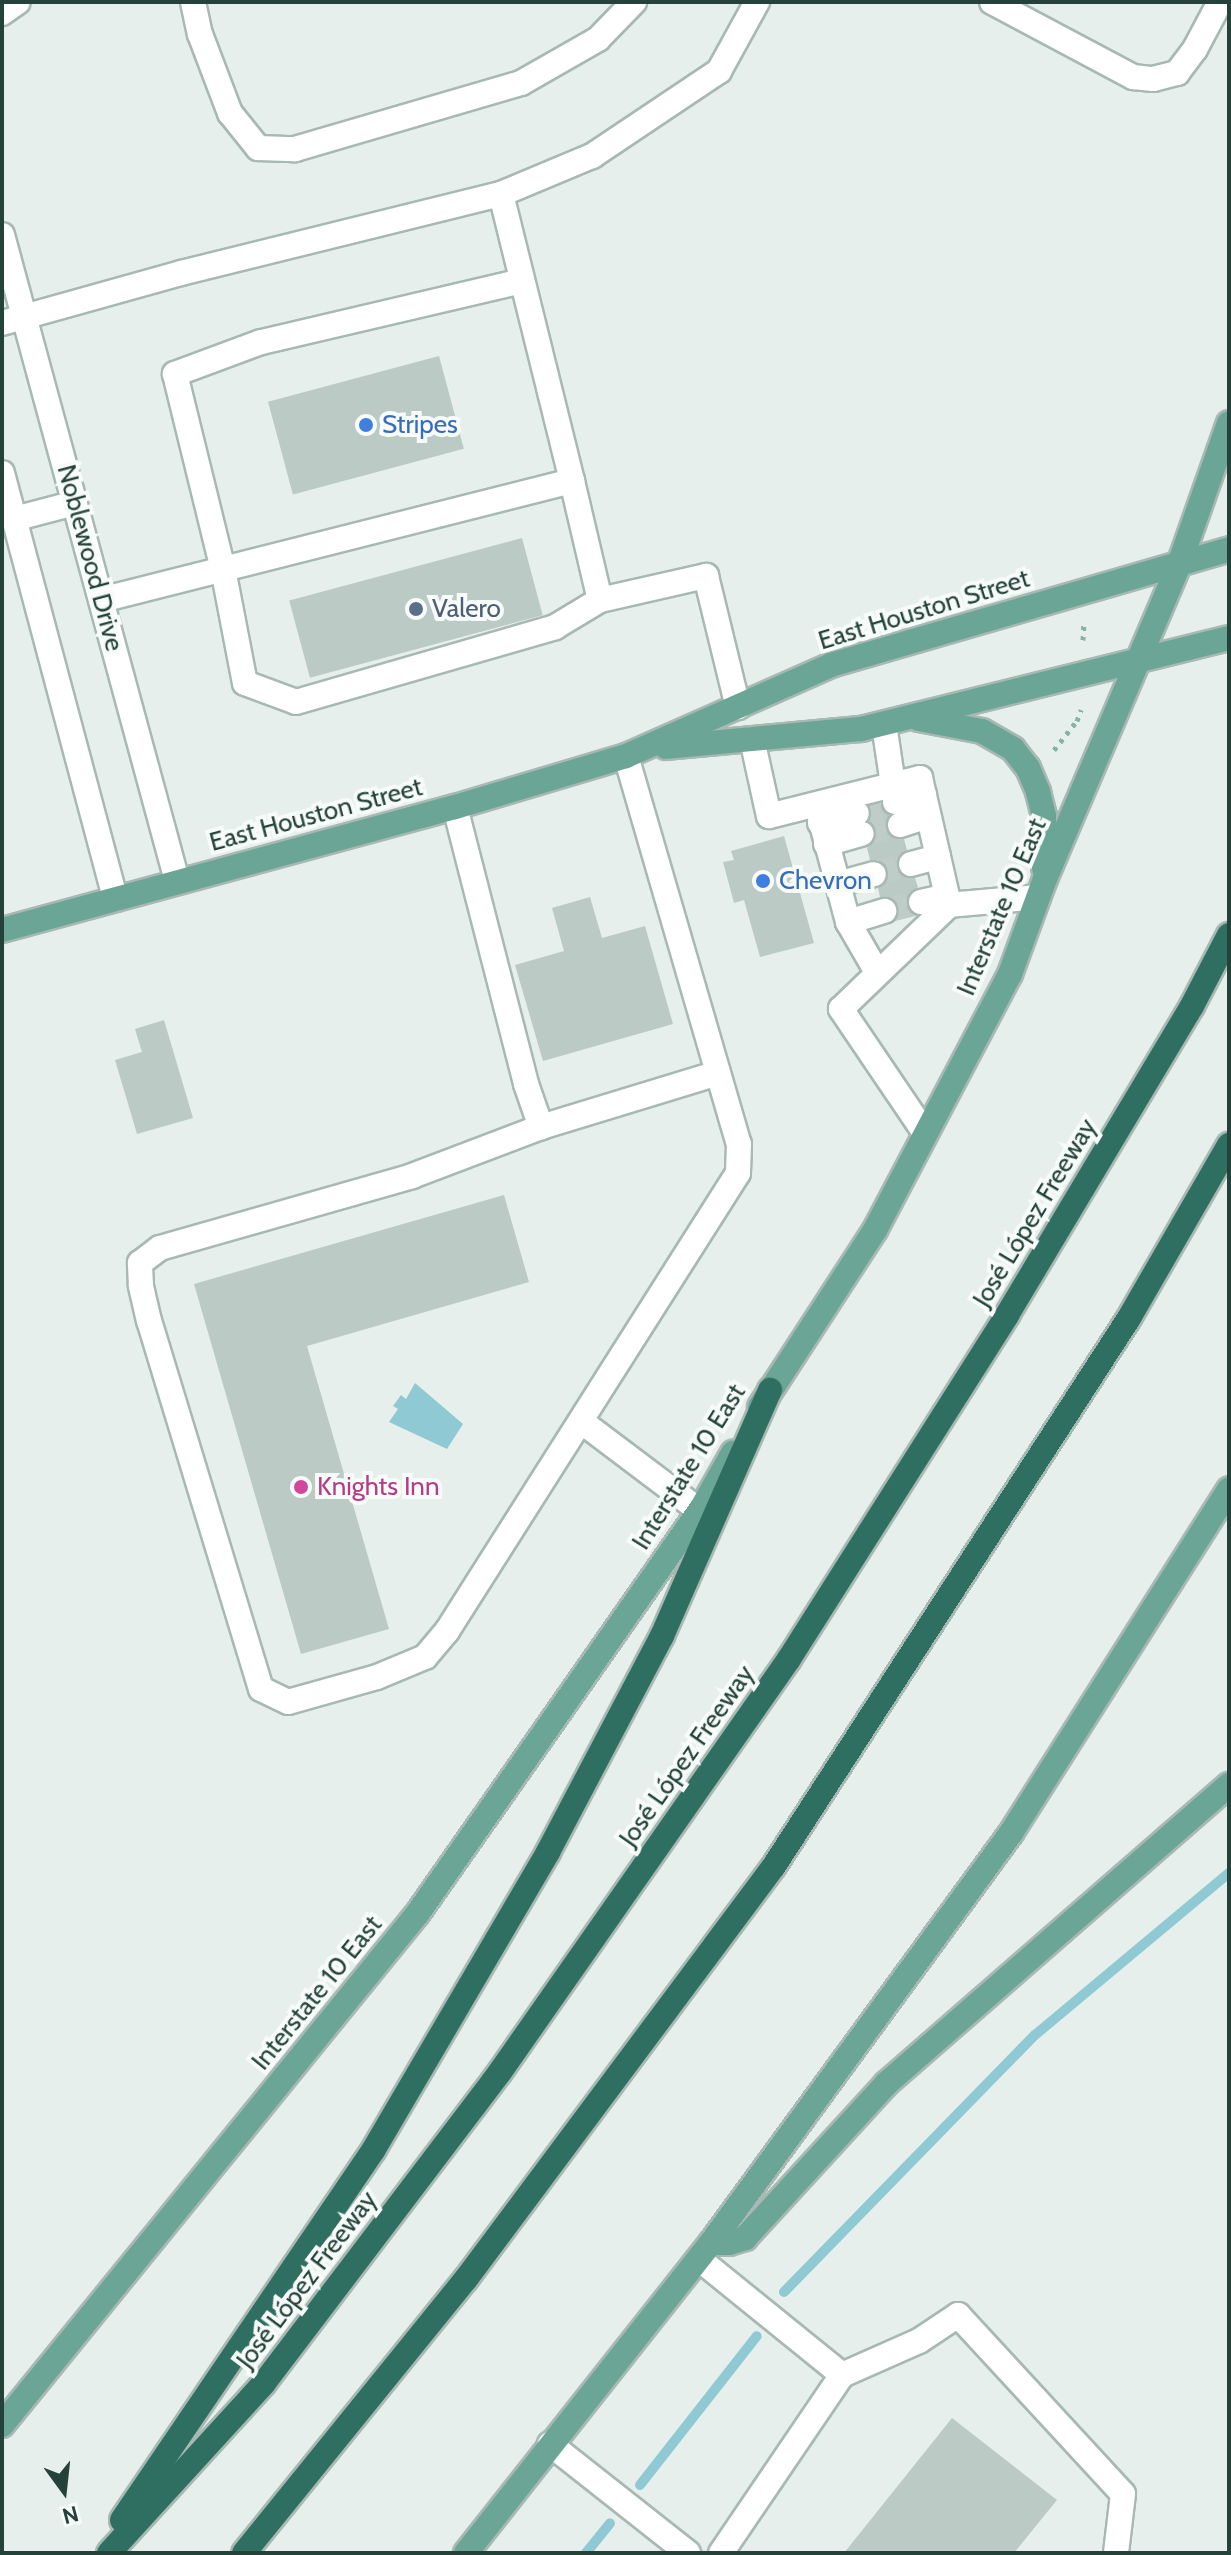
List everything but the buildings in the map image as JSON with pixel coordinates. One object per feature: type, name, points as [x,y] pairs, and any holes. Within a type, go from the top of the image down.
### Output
[{"type":"highway","name":"José López Freeway","points":[[109,2553],[274,2370],[500,2072],[789,1659],[1007,1315],[1192,1006],[1229,935]]},
{"type":"highway","points":[[244,2553],[466,2279],[774,1866],[1129,1318],[1229,1145]]},
{"type":"highway","points":[[100,2553],[374,2149],[548,1852],[662,1636],[770,1390]]},
{"type":"main road","name":"Interstate 10 East","points":[[2,2425],[418,1913],[700,1511],[770,1390],[875,1230],[1010,974],[1041,888],[1134,662],[1180,562],[1229,423]]},
{"type":"main road","name":"East Houston Street","points":[[2,930],[455,807],[635,752],[831,665],[1229,549]]},
{"type":"main road","name":"East Houston Street","points":[[635,752],[884,724],[1229,638]]},
{"type":"main road","points":[[909,717],[982,731],[1013,749],[1028,768],[1044,816],[1041,888]]},
{"type":"main road","points":[[466,2553],[705,2251],[1011,1833],[1229,1489]]},
{"type":"main road","points":[[705,2251],[745,2238],[886,2084],[1229,1785]]},
{"type":"street","points":[[2,13],[18,2]]},
{"type":"street","points":[[193,2],[200,34],[230,113],[258,148],[295,149],[521,83],[598,39],[634,2]]},
{"type":"street","points":[[13,320],[181,273],[501,194],[592,156],[719,71],[757,2]]},
{"type":"street","points":[[992,2],[1133,77],[1153,79],[1177,73],[1195,49],[1220,2]]},
{"type":"street","points":[[501,194],[600,600]]},
{"type":"street","name":"Noblewood Drive","points":[[2,235],[13,320],[75,503],[177,881]]},
{"type":"street","points":[[522,281],[261,342],[175,374],[223,569],[245,683],[296,702],[555,627],[600,600],[706,576],[738,707]]},
{"type":"street","points":[[2,473],[115,899]]},
{"type":"street","points":[[101,600],[572,481]]},
{"type":"street","points":[[14,519],[75,503]]},
{"type":"street","points":[[884,724],[896,804]]},
{"type":"street","points":[[752,739],[769,816],[821,824],[860,823]]},
{"type":"street","points":[[635,752],[739,1144],[738,1173],[447,1631],[425,1657],[377,1677],[288,1702],[261,1689],[141,1285],[140,1263],[160,1248],[412,1176],[541,1127],[718,1073]]},
{"type":"street","points":[[896,804],[920,778],[948,901]]},
{"type":"street","points":[[821,824],[896,804],[926,806]]},
{"type":"street","points":[[455,807],[526,1084],[541,1127]]},
{"type":"street","points":[[821,824],[848,922],[877,972]]},
{"type":"street","points":[[911,864],[938,857]]},
{"type":"street","points":[[837,884],[874,874]]},
{"type":"street","points":[[921,902],[1041,888]]},
{"type":"street","points":[[925,1133],[841,1009],[948,901]]},
{"type":"street","points":[[848,922],[884,911]]},
{"type":"street","points":[[582,1422],[700,1511]]},
{"type":"street","points":[[705,2251],[842,2375]]},
{"type":"street","points":[[721,2553],[842,2375],[919,2341],[958,2315],[1123,2494],[1116,2553]]},
{"type":"street","points":[[550,2444],[688,2553]]},
{"type":"path","points":[[1083,640],[1084,618]]},
{"type":"path","points":[[1054,750],[1077,721],[1081,710]]},
{"type":"water","points":[[415,1383],[463,1424],[447,1449],[389,1422],[398,1409],[393,1406],[401,1395],[406,1399]]},
{"type":"waterway","points":[[784,2292],[1035,2035],[1229,1873]]},
{"type":"waterway","points":[[640,2485],[757,2336]]},
{"type":"waterway","points":[[586,2553],[610,2523]]},
{"type":"tunnel","points":[[857,813],[895,802]]},
{"type":"tunnel","points":[[862,834],[900,825]]},
{"type":"tunnel","points":[[874,874],[911,864]]},
{"type":"tunnel","points":[[884,911],[921,902]]},
{"type":"place","name":"Stripes","points":[[366,425]]},
{"type":"place","name":"Valero","points":[[416,609]]},
{"type":"place","name":"Chevron","points":[[763,881]]},
{"type":"place","name":"Knights Inn","points":[[301,1487]]}]
